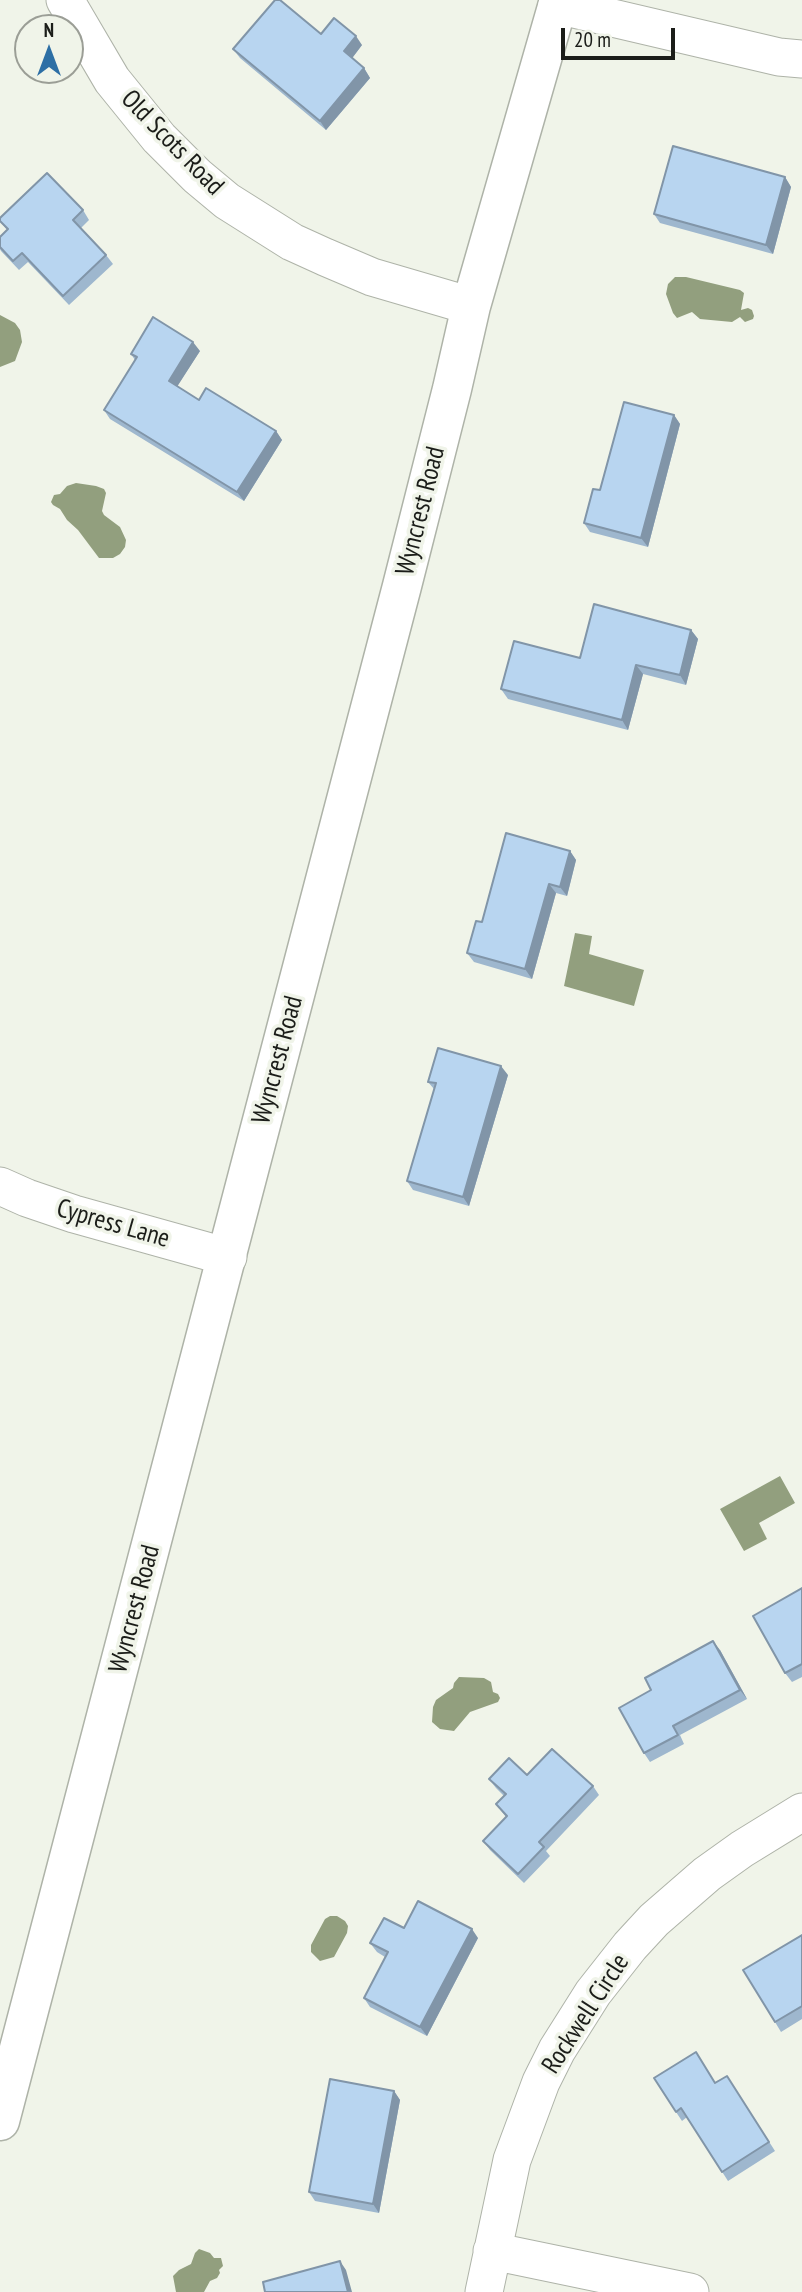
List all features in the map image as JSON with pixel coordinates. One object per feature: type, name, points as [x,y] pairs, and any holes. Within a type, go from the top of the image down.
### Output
[{"type":"street","name":"Old Scots Road","points":[[65,0],[112,79],[159,138],[227,201],[292,242],[337,262],[372,277],[471,306]]},
{"type":"street","name":"Wyncrest Road","points":[[0,2121],[409,560],[471,306],[558,2]]},
{"type":"street","points":[[558,2],[779,57],[802,59]]},
{"type":"street","name":"Cypress Lane","points":[[0,1186],[74,1214],[228,1257]]},
{"type":"street","name":"Rockwell Circle","points":[[484,2292],[512,2160],[541,2082],[557,2050],[593,1993],[646,1929],[707,1874],[802,1812]]},
{"type":"street","points":[[492,2251],[690,2292]]},
{"type":"shaded area","points":[[675,277],[686,277],[740,290],[744,293],[741,310],[752,310],[753,319],[745,322],[740,317],[732,322],[700,319],[692,312],[677,318],[666,294],[668,284]]},
{"type":"shaded area","points":[[0,315],[15,323],[20,330],[22,342],[15,361],[0,367]]},
{"type":"shaded area","points":[[76,483],[96,486],[104,489],[106,493],[102,511],[120,527],[126,540],[120,554],[113,558],[99,558],[60,509],[51,502],[54,495]]},
{"type":"shaded area","points":[[575,933],[592,936],[589,954],[644,970],[634,1006],[564,986]]},
{"type":"shaded area","points":[[780,1476],[795,1503],[759,1523],[767,1539],[744,1551],[720,1509]]},
{"type":"shaded area","points":[[459,1677],[484,1678],[491,1682],[493,1692],[500,1698],[498,1702],[470,1712],[454,1731],[440,1729],[432,1722],[433,1707],[436,1700],[453,1688]]},
{"type":"shaded area","points":[[337,1916],[345,1921],[348,1926],[347,1933],[334,1957],[320,1961],[311,1952],[311,1945],[325,1919]]},
{"type":"shaded area","points":[[199,2249],[210,2253],[214,2258],[221,2258],[223,2266],[219,2270],[220,2273],[210,2281],[204,2292],[176,2292],[173,2276],[191,2264]]},
{"type":"building","points":[[275,0],[280,0],[321,34],[334,18],[356,36],[344,51],[364,68],[320,121],[233,49]]},
{"type":"building","points":[[673,146],[785,177],[766,245],[654,214]]},
{"type":"building","points":[[47,173],[83,210],[73,220],[106,255],[63,296],[22,253],[13,261],[0,247],[0,237],[8,229],[0,218]]},
{"type":"building","points":[[153,317],[193,342],[169,381],[199,400],[206,388],[276,431],[237,492],[104,410],[137,357],[131,354]]},
{"type":"building","points":[[624,402],[674,415],[641,538],[584,523],[593,489],[600,490]]},
{"type":"building","points":[[594,604],[691,630],[680,675],[636,665],[622,720],[501,689],[514,641],[580,658]]},
{"type":"building","points":[[506,833],[570,851],[560,887],[549,884],[525,969],[467,953],[476,921],[482,922]]},
{"type":"building","points":[[438,1048],[501,1066],[463,1197],[407,1181],[436,1083],[428,1082]]},
{"type":"building","points":[[802,1588],[802,1664],[785,1673],[753,1616]]},
{"type":"building","points":[[713,1641],[740,1690],[673,1726],[678,1735],[644,1753],[619,1708],[651,1690],[645,1678]]},
{"type":"building","points":[[552,1749],[593,1786],[539,1842],[544,1847],[518,1874],[483,1841],[507,1816],[496,1804],[506,1794],[489,1779],[509,1758],[527,1775]]},
{"type":"building","points":[[418,1901],[472,1929],[420,2027],[364,1998],[388,1952],[370,1943],[384,1918],[404,1928]]},
{"type":"building","points":[[802,1935],[802,2006],[775,2022],[743,1970]]},
{"type":"building","points":[[696,2052],[715,2083],[727,2076],[769,2142],[722,2172],[681,2108],[676,2112],[654,2078]]},
{"type":"building","points":[[330,2079],[394,2091],[373,2204],[309,2192]]},
{"type":"building","points":[[340,2261],[348,2292],[265,2292],[263,2282]]}]
